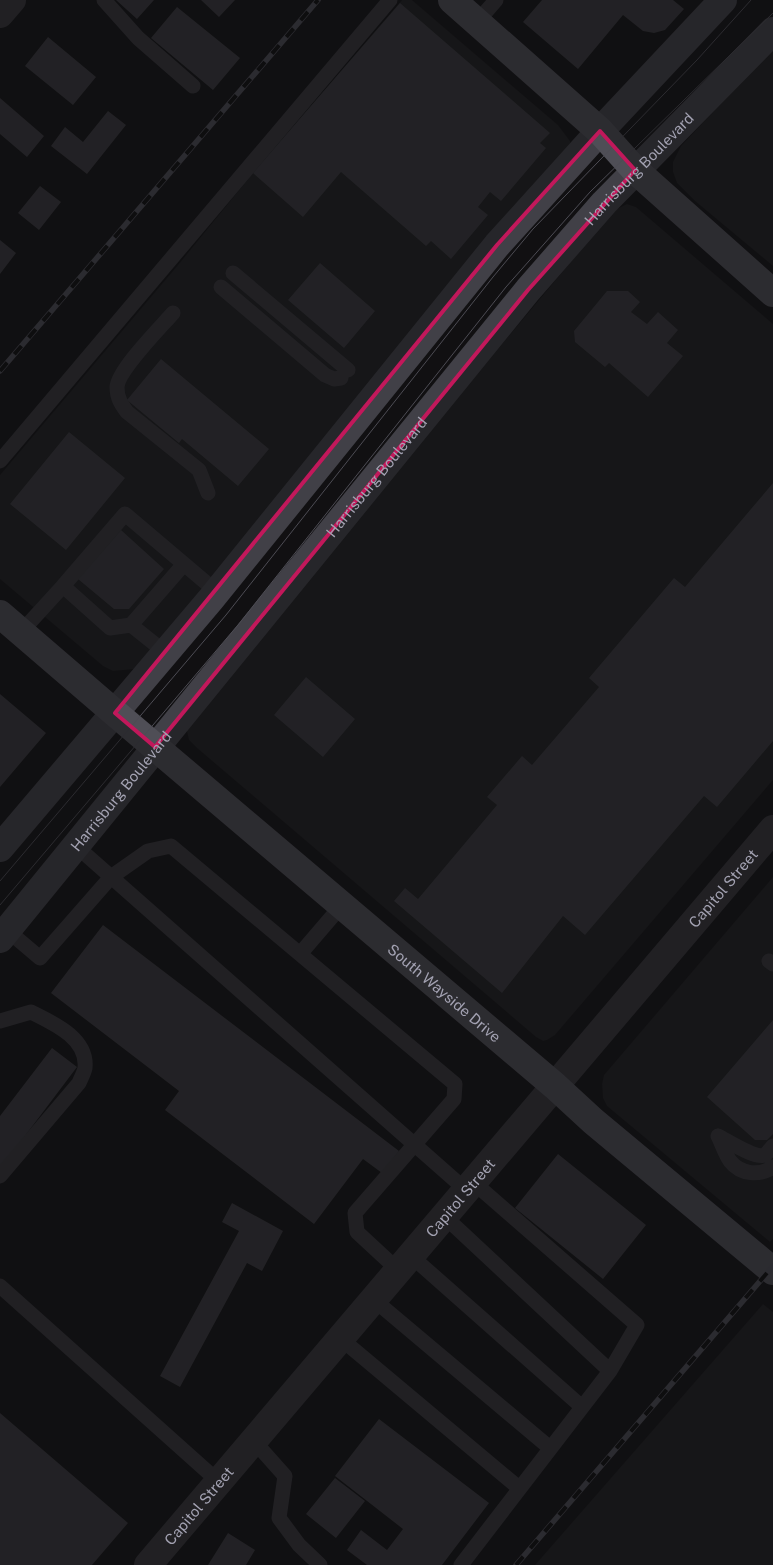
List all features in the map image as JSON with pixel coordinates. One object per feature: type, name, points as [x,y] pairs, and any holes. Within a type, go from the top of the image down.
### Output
[{"type":"main road","points":[[452,0],[600,131],[635,170],[773,293]]},
{"type":"main road","points":[[0,848],[217,592],[497,245],[600,131],[723,0]]},
{"type":"main road","name":"Harrisburg Boulevard","points":[[4,934],[528,290],[635,170],[773,31]]},
{"type":"main road","name":"South Wayside Drive","points":[[0,614],[555,1086],[593,1121],[773,1271]]},
{"type":"street","points":[[0,14],[12,0]]},
{"type":"street","name":"Capitol Street","points":[[148,1565],[773,828]]},
{"type":"lane","points":[[104,0],[138,38],[193,86]]},
{"type":"lane","points":[[0,461],[390,0]]},
{"type":"lane","points":[[477,22],[496,0]]},
{"type":"lane","points":[[230,277],[348,370]]},
{"type":"lane","points":[[173,314],[124,370],[117,386],[119,401],[127,412],[199,470],[208,492]]},
{"type":"lane","points":[[21,632],[125,514],[217,592]]},
{"type":"lane","points":[[63,586],[110,628],[131,625],[184,564]]},
{"type":"lane","points":[[131,625],[166,653]]},
{"type":"lane","points":[[75,845],[415,1145],[469,1186],[637,1325],[610,1371],[460,1565]]},
{"type":"lane","points":[[4,934],[40,958],[111,877],[148,851],[170,846],[455,1084],[454,1099],[355,1213],[356,1232],[404,1262],[582,1407]]},
{"type":"lane","points":[[300,954],[342,905]]},
{"type":"lane","points":[[0,1022],[31,1012],[51,1022],[73,1037],[83,1054],[85,1068],[79,1083],[0,1176]]},
{"type":"lane","points":[[773,1146],[765,1155],[757,1156],[718,1136],[731,1162],[740,1169],[757,1174],[766,1172],[773,1167]]},
{"type":"lane","points":[[444,1216],[610,1371]]},
{"type":"lane","points":[[0,1286],[218,1482]]},
{"type":"lane","points":[[373,1299],[550,1448]]},
{"type":"lane","points":[[340,1338],[520,1488]]},
{"type":"lane","points":[[253,1440],[285,1476],[279,1518],[299,1545],[320,1565]]},
{"type":"highlighted area","points":[[600,131],[635,170],[528,290],[155,747],[115,713],[497,245]]},
{"type":"shaded area","points":[[402,0],[412,0],[558,125],[570,141],[571,148],[135,669],[113,671],[103,666],[0,579],[0,475],[178,265],[253,173]]},
{"type":"shaded area","points":[[773,48],[773,266],[695,201],[677,183],[673,172],[673,162],[681,146]]},
{"type":"shaded area","points":[[627,204],[636,207],[773,324],[773,780],[555,1035],[543,1041],[197,748],[189,740],[185,723],[605,221],[617,209]]},
{"type":"shaded area","points":[[773,877],[773,1239],[770,1242],[607,1106],[603,1098],[602,1084],[604,1075]]},
{"type":"shaded area","points":[[763,1304],[773,1312],[773,1565],[535,1565]]},
{"type":"building","points":[[116,0],[154,0],[137,19]]},
{"type":"building","points":[[201,0],[235,0],[219,17]]},
{"type":"building","points":[[542,0],[673,0],[684,9],[665,30],[654,33],[643,31],[623,15],[578,69],[523,22]]},
{"type":"building","points":[[400,3],[550,133],[540,143],[546,148],[501,201],[490,192],[478,207],[488,215],[451,259],[431,241],[426,246],[341,172],[303,217],[253,173]]},
{"type":"building","points":[[177,7],[240,58],[213,90],[151,38]]},
{"type":"building","points":[[48,37],[96,77],[73,105],[25,66]]},
{"type":"building","points":[[0,98],[44,136],[27,157],[0,134]]},
{"type":"building","points":[[108,111],[126,125],[87,174],[51,146],[65,127],[83,142]]},
{"type":"building","points":[[40,186],[61,202],[39,230],[18,213]]},
{"type":"building","points":[[0,240],[16,253],[0,274]]},
{"type":"building","points":[[320,263],[375,311],[344,348],[288,300]]},
{"type":"building","points":[[607,291],[628,291],[640,302],[631,312],[647,324],[658,312],[678,330],[667,343],[683,356],[648,397],[609,363],[605,367],[575,342],[574,331]]},
{"type":"building","points":[[161,359],[269,449],[238,486],[182,439],[179,443],[127,400]]},
{"type":"building","points":[[69,432],[125,478],[66,550],[10,504]]},
{"type":"building","points":[[773,483],[773,741],[717,807],[704,796],[585,935],[563,916],[502,993],[394,901],[405,888],[418,899],[497,805],[487,797],[522,756],[532,765],[599,687],[589,678],[674,578],[685,587]]},
{"type":"building","points":[[121,530],[164,569],[129,609],[114,609],[78,579]]},
{"type":"building","points":[[306,677],[355,719],[323,757],[274,715]]},
{"type":"building","points":[[0,694],[46,733],[0,787]]},
{"type":"building","points":[[103,925],[399,1151],[382,1173],[363,1159],[314,1224],[165,1110],[179,1091],[51,993]]},
{"type":"building","points":[[773,1020],[773,1134],[767,1140],[755,1140],[707,1097]]},
{"type":"building","points":[[52,1048],[77,1067],[0,1169],[0,1116]]},
{"type":"building","points":[[558,1154],[646,1225],[603,1279],[515,1208]]},
{"type":"building","points":[[232,1203],[283,1231],[262,1271],[247,1263],[180,1387],[160,1376],[239,1231],[222,1222]]},
{"type":"building","points":[[0,1413],[128,1523],[92,1565],[0,1565]]},
{"type":"building","points":[[379,1419],[489,1503],[442,1565],[367,1565],[347,1550],[361,1530],[387,1550],[403,1529],[335,1476]]},
{"type":"building","points":[[335,1478],[365,1501],[336,1538],[306,1514]]},
{"type":"building","points":[[228,1533],[255,1550],[246,1565],[208,1565]]},
{"type":"tram line","points":[[0,881],[226,615],[533,229],[697,60],[751,0]]},
{"type":"tram line","points":[[0,905],[238,625],[506,287],[590,192],[773,13]]},
{"type":"railway","points":[[0,371],[318,0]]},
{"type":"railway","points":[[516,1565],[773,1266]]}]
